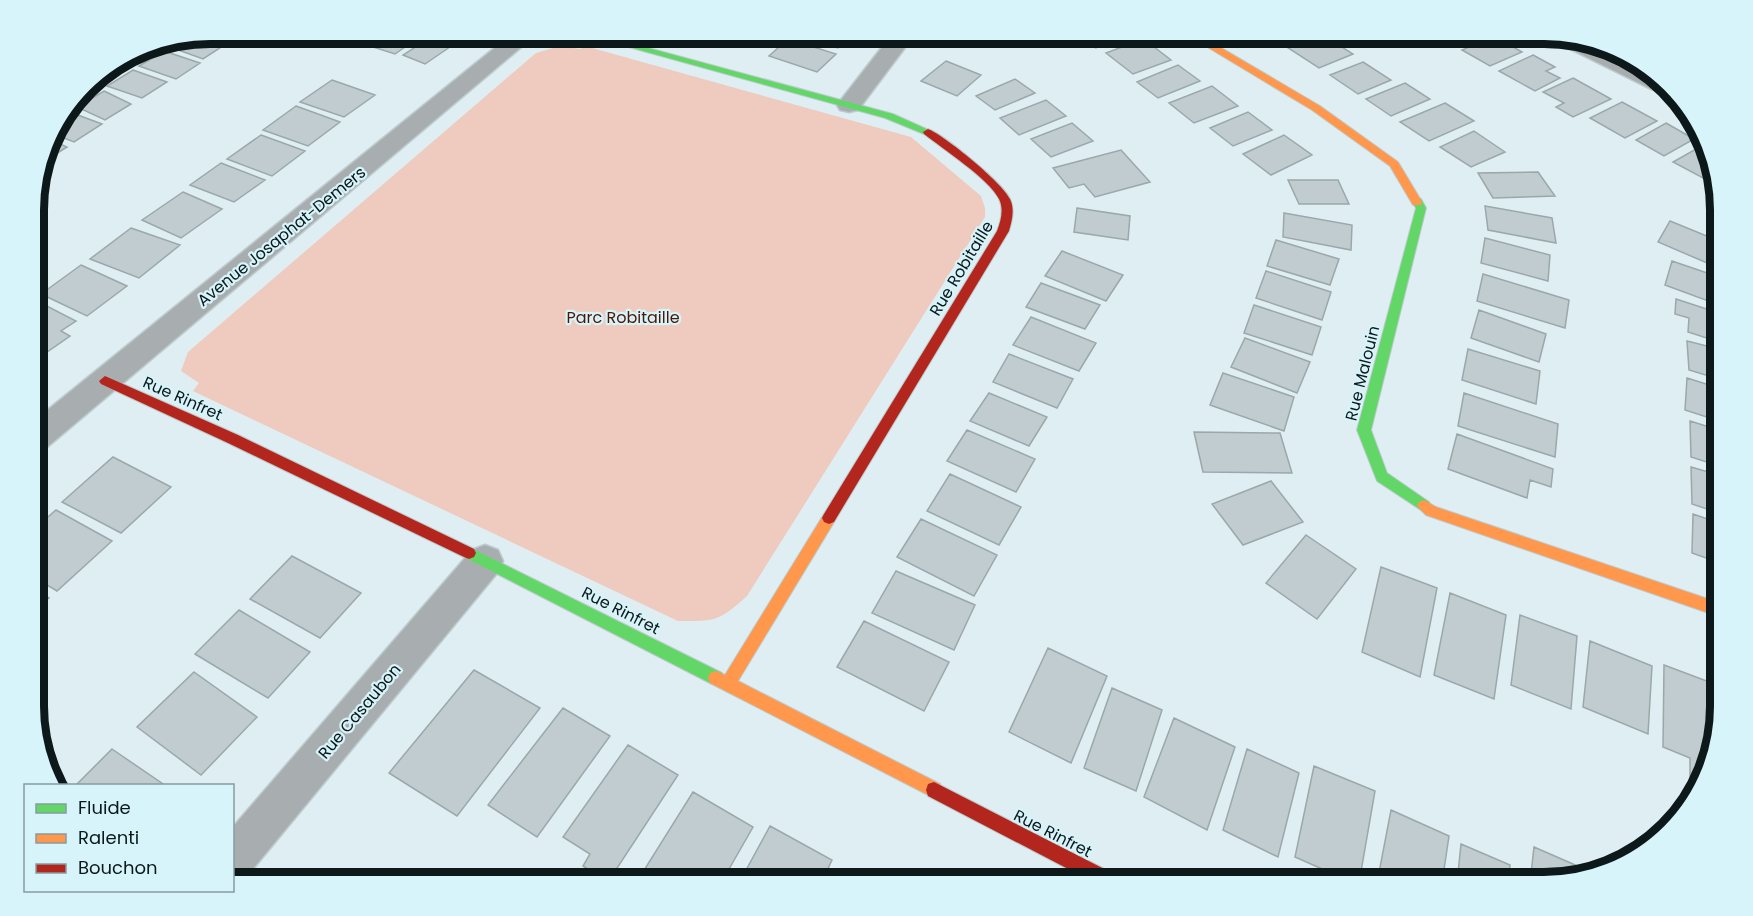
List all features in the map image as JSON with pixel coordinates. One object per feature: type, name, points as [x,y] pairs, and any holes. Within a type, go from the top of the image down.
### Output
[{"type":"street","name":"Avenue Josaphat-Demers","points":[[44,431],[514,44]]},
{"type":"street","name":"Rue Robitaille","points":[[624,44],[849,105],[923,128],[1000,191],[1008,202],[1008,218],[1003,231],[728,684]]},
{"type":"street","points":[[849,105],[896,44]]},
{"type":"street","name":"Rue Malouin","points":[[1208,44],[1316,108],[1394,164],[1421,208],[1364,430],[1382,477],[1431,511],[1710,607]]},
{"type":"street","points":[[1591,50],[1641,75]]},
{"type":"street","name":"Rue Rinfret","points":[[105,381],[209,427],[485,561],[1093,872]]},
{"type":"street","name":"Rue Casaubon","points":[[234,859],[485,561]]},
{"type":"green space","name":"Parc Robitaille","points":[[560,46],[580,49],[585,46],[911,137],[981,196],[985,208],[985,217],[747,596],[729,611],[709,620],[678,621],[193,391],[199,383],[181,371],[188,352],[536,53]]},
{"type":"building","points":[[198,44],[226,44],[203,59],[173,48]]},
{"type":"building","points":[[377,44],[409,44],[395,54],[373,47]]},
{"type":"building","points":[[420,44],[454,44],[425,64],[403,55]]},
{"type":"building","points":[[782,44],[804,44],[836,54],[817,72],[769,56]]},
{"type":"building","points":[[823,44],[841,44],[838,48]]},
{"type":"building","points":[[1085,44],[1100,44],[1096,48]]},
{"type":"building","points":[[1118,44],[1150,44],[1171,60],[1133,74],[1106,53],[1122,47]]},
{"type":"building","points":[[1290,44],[1337,44],[1353,54],[1319,68],[1285,46]]},
{"type":"building","points":[[1476,44],[1508,44],[1522,52],[1490,66],[1462,50]]},
{"type":"building","points":[[164,51],[200,63],[176,79],[139,66]]},
{"type":"building","points":[[1533,55],[1555,67],[1546,71],[1560,78],[1535,91],[1499,71]]},
{"type":"building","points":[[946,61],[981,75],[957,96],[921,81]]},
{"type":"building","points":[[1363,62],[1391,80],[1358,94],[1330,75]]},
{"type":"building","points":[[1178,65],[1200,81],[1158,98],[1137,82]]},
{"type":"building","points":[[133,70],[167,82],[142,98],[107,86]]},
{"type":"building","points":[[1573,78],[1611,99],[1573,117],[1556,107],[1564,103],[1543,92]]},
{"type":"building","points":[[1015,79],[1035,93],[995,110],[976,96]]},
{"type":"building","points":[[332,80],[375,95],[344,117],[300,102]]},
{"type":"building","points":[[1405,83],[1430,99],[1391,116],[1366,99]]},
{"type":"building","points":[[1212,86],[1238,106],[1194,123],[1169,103]]},
{"type":"building","points":[[104,91],[131,104],[105,120],[78,108]]},
{"type":"building","points":[[1046,100],[1066,116],[1019,135],[1000,118]]},
{"type":"building","points":[[1622,102],[1657,121],[1625,138],[1590,118]]},
{"type":"building","points":[[1445,103],[1474,121],[1429,141],[1400,122]]},
{"type":"building","points":[[296,106],[340,122],[308,146],[263,130]]},
{"type":"building","points":[[1248,112],[1272,130],[1233,146],[1210,128]]},
{"type":"building","points":[[74,113],[102,124],[74,142],[61,137]]},
{"type":"building","points":[[1072,123],[1093,141],[1051,157],[1031,139]]},
{"type":"building","points":[[1666,123],[1693,139],[1664,156],[1636,140]]},
{"type":"building","points":[[1474,131],[1505,152],[1471,167],[1440,147]]},
{"type":"building","points":[[261,135],[305,151],[272,176],[227,159]]},
{"type":"building","points":[[1284,135],[1312,155],[1271,175],[1243,154]]},
{"type":"building","points":[[58,143],[67,147],[52,156]]},
{"type":"building","points":[[1697,148],[1706,176],[1703,178],[1673,162]]},
{"type":"building","points":[[1121,150],[1150,182],[1095,197],[1084,184],[1069,188],[1053,168]]},
{"type":"building","points":[[221,163],[265,180],[234,202],[190,185]]},
{"type":"building","points":[[1538,172],[1555,196],[1493,198],[1478,173]]},
{"type":"building","points":[[1288,180],[1338,180],[1349,204],[1299,204]]},
{"type":"building","points":[[183,192],[222,209],[181,238],[142,220]]},
{"type":"building","points":[[1485,206],[1552,218],[1556,243],[1488,230]]},
{"type":"building","points":[[1077,208],[1130,216],[1128,240],[1074,232]]},
{"type":"building","points":[[1284,213],[1352,225],[1351,250],[1283,237]]},
{"type":"building","points":[[1670,221],[1710,237],[1710,264],[1658,242]]},
{"type":"building","points":[[131,228],[180,245],[139,278],[90,259]]},
{"type":"building","points":[[1485,238],[1550,255],[1548,281],[1481,263]]},
{"type":"building","points":[[1276,240],[1339,259],[1330,285],[1267,266]]},
{"type":"building","points":[[1062,251],[1123,275],[1106,301],[1045,276]]},
{"type":"building","points":[[1672,261],[1710,274],[1710,302],[1665,285]]},
{"type":"building","points":[[81,265],[127,286],[87,316],[44,295],[44,292]]},
{"type":"building","points":[[1266,271],[1331,292],[1322,320],[1256,298]]},
{"type":"building","points":[[1483,274],[1569,300],[1565,328],[1477,301]]},
{"type":"building","points":[[1041,283],[1100,305],[1085,329],[1026,307]]},
{"type":"building","points":[[1676,299],[1710,310],[1710,339],[1688,332],[1689,318],[1675,314]]},
{"type":"building","points":[[44,305],[76,321],[61,331],[70,336],[44,354]]},
{"type":"building","points":[[1254,305],[1321,327],[1312,355],[1244,333]]},
{"type":"building","points":[[1479,310],[1546,334],[1539,362],[1471,338]]},
{"type":"building","points":[[1031,317],[1096,343],[1079,371],[1013,345]]},
{"type":"building","points":[[1245,338],[1310,362],[1297,393],[1231,367]]},
{"type":"building","points":[[1687,341],[1710,347],[1710,376],[1689,370]]},
{"type":"building","points":[[1468,349],[1540,371],[1536,404],[1462,380]]},
{"type":"building","points":[[1009,354],[1073,379],[1057,408],[993,382]]},
{"type":"building","points":[[1223,373],[1294,397],[1284,431],[1210,405]]},
{"type":"building","points":[[1687,378],[1710,385],[1710,418],[1685,410]]},
{"type":"building","points":[[989,393],[1047,417],[1029,446],[970,421]]},
{"type":"building","points":[[1464,393],[1558,424],[1555,457],[1458,426]]},
{"type":"building","points":[[1690,421],[1710,427],[1710,463],[1691,457]]},
{"type":"building","points":[[967,430],[1035,459],[1016,492],[947,461]]},
{"type":"building","points":[[1194,432],[1280,433],[1292,473],[1203,472]]},
{"type":"building","points":[[1457,434],[1553,469],[1551,487],[1530,480],[1527,498],[1448,469]]},
{"type":"building","points":[[113,457],[171,487],[121,533],[62,502]]},
{"type":"building","points":[[1691,467],[1710,472],[1710,510],[1692,504]]},
{"type":"building","points":[[950,474],[1021,507],[999,545],[927,511]]},
{"type":"building","points":[[1271,481],[1303,522],[1243,545],[1212,504]]},
{"type":"building","points":[[56,510],[112,541],[57,591],[44,583],[44,520]]},
{"type":"building","points":[[1693,514],[1710,520],[1710,559],[1692,553]]},
{"type":"building","points":[[921,519],[997,555],[974,596],[897,557]]},
{"type":"building","points":[[1306,535],[1356,569],[1317,619],[1266,583]]},
{"type":"building","points":[[292,556],[361,593],[320,638],[250,599]]},
{"type":"building","points":[[1381,567],[1437,588],[1420,677],[1362,652]]},
{"type":"building","points":[[896,571],[975,605],[954,650],[872,613]]},
{"type":"building","points":[[1450,593],[1506,615],[1494,699],[1434,675]]},
{"type":"building","points":[[239,610],[310,652],[268,698],[195,654]]},
{"type":"building","points":[[1520,615],[1577,636],[1571,709],[1511,685]]},
{"type":"building","points":[[864,621],[949,662],[924,711],[837,667]]},
{"type":"building","points":[[1590,641],[1652,666],[1648,734],[1583,707]]},
{"type":"building","points":[[1048,648],[1107,676],[1071,763],[1009,732]]},
{"type":"building","points":[[1664,665],[1710,682],[1710,707],[1701,760],[1693,778],[1690,777],[1690,758],[1663,747]]},
{"type":"building","points":[[474,670],[540,708],[457,816],[389,773]]},
{"type":"building","points":[[194,672],[257,717],[201,775],[137,727]]},
{"type":"building","points":[[1112,688],[1162,710],[1136,791],[1084,768]]},
{"type":"building","points":[[563,708],[610,736],[537,837],[488,805]]},
{"type":"building","points":[[1174,718],[1235,747],[1207,830],[1144,797]]},
{"type":"building","points":[[628,745],[678,775],[615,872],[592,872],[583,866],[590,854],[563,837]]},
{"type":"building","points":[[112,749],[163,784],[77,784]]},
{"type":"building","points":[[1247,749],[1299,773],[1278,857],[1223,830]]},
{"type":"building","points":[[1314,766],[1375,791],[1361,872],[1329,872],[1295,857]]},
{"type":"building","points":[[693,792],[753,827],[727,872],[643,872]]},
{"type":"building","points":[[1391,810],[1449,836],[1444,872],[1379,872]]},
{"type":"building","points":[[770,826],[832,860],[826,872],[745,872]]},
{"type":"building","points":[[1461,844],[1510,865],[1509,872],[1458,872]]},
{"type":"building","points":[[1534,847],[1581,868],[1555,872],[1531,872]]},
{"type":"traffic: fast","points":[[624,44],[889,116],[928,132]]},
{"type":"traffic: fast","points":[[1417,202],[1421,208],[1364,430],[1382,477],[1424,506]]},
{"type":"traffic: fast","points":[[469,553],[716,678]]},
{"type":"traffic: slow","points":[[1208,44],[1316,108],[1394,164],[1417,202]]},
{"type":"traffic: slow","points":[[1424,506],[1431,511],[1710,607]]},
{"type":"traffic: slow","points":[[728,684],[829,518]]},
{"type":"traffic: slow","points":[[716,678],[934,790]]},
{"type":"traffic: jam","points":[[829,518],[1006,223],[1007,207],[1000,192],[982,174],[928,132]]},
{"type":"traffic: jam","points":[[105,381],[233,439],[469,553]]},
{"type":"traffic: jam","points":[[934,790],[1093,872]]}]
